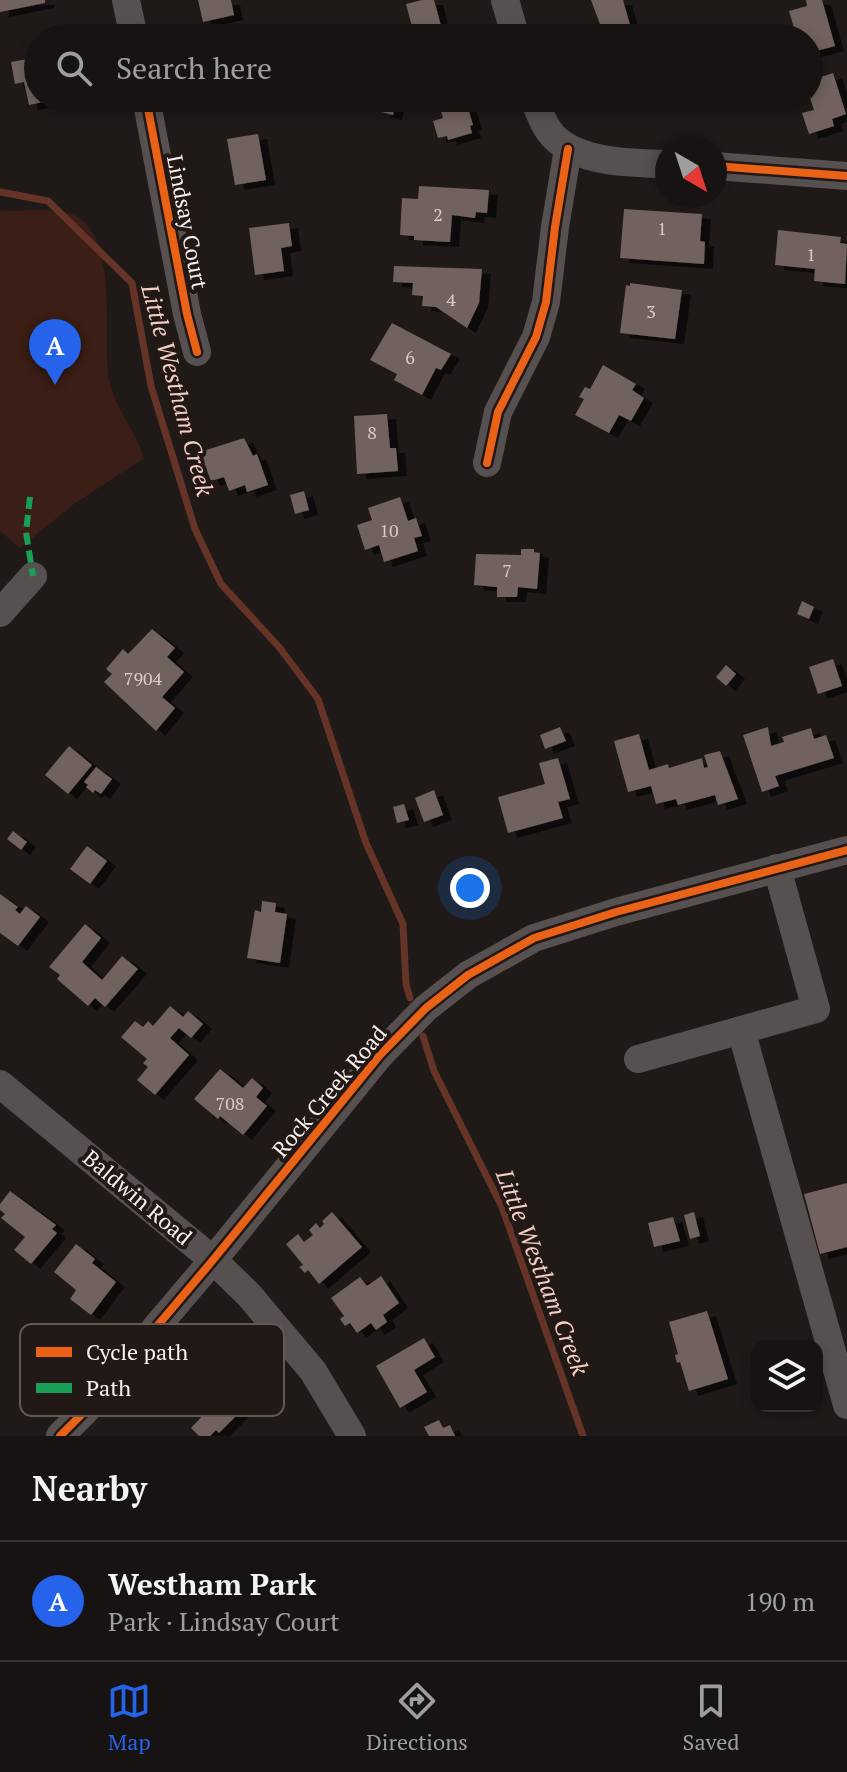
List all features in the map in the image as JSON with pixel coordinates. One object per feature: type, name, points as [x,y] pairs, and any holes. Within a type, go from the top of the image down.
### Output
[{"type":"street","points":[[126,0],[131,24]]},
{"type":"street","points":[[505,0],[512,24]]},
{"type":"street","name":"Lindsay Court","points":[[149,112],[197,352]]},
{"type":"street","points":[[540,112],[551,135],[568,149],[591,156],[655,163]]},
{"type":"street","points":[[487,463],[498,412],[536,337],[546,302],[568,149]]},
{"type":"street","points":[[727,167],[847,176]]},
{"type":"street","points":[[0,613],[33,576]]},
{"type":"street","name":"Rock Creek Road","points":[[159,1324],[380,1055],[426,1008],[468,975],[534,938],[616,912],[847,850]]},
{"type":"street","points":[[638,1059],[816,1009],[777,868]]},
{"type":"street","points":[[741,1030],[840,1362],[847,1405]]},
{"type":"street","name":"Baldwin Road","points":[[0,1084],[213,1260],[273,1324]]},
{"type":"street","name":"Baldwin Road","points":[[284,1337],[313,1371],[352,1436]]},
{"type":"street","name":"Rock Creek Road","points":[[60,1436],[80,1416]]},
{"type":"shaded area","points":[[0,211],[68,213],[84,222],[95,238],[106,283],[110,384],[144,458],[74,504],[20,548],[0,531]]},
{"type":"building","points":[[0,0],[45,0],[45,3],[0,12]]},
{"type":"building","points":[[198,0],[231,0],[234,15],[203,22]]},
{"type":"building","points":[[434,0],[441,24],[411,24],[406,4]]},
{"type":"building","points":[[591,0],[623,0],[630,24],[600,24]]},
{"type":"building","points":[[806,0],[822,0],[835,46],[823,49],[823,24],[793,24],[789,11],[807,6]]},
{"type":"building","points":[[24,60],[24,82],[15,84],[11,62]]},
{"type":"building","points":[[833,73],[846,114],[832,119],[834,126],[809,134],[802,113],[823,112],[823,76]]},
{"type":"building","points":[[441,112],[469,112],[472,133],[448,140],[447,136],[438,138],[433,121],[443,118]]},
{"type":"building","points":[[258,134],[266,180],[235,185],[227,139]]},
{"type":"building","points":[[419,186],[489,190],[487,213],[476,212],[475,218],[452,215],[450,242],[414,240],[414,236],[400,235],[402,198],[418,199]]},
{"type":"building","points":[[624,209],[702,214],[700,241],[705,242],[704,264],[620,258]]},
{"type":"building","points":[[289,223],[292,246],[281,248],[284,271],[255,275],[249,228]]},
{"type":"building","points":[[778,230],[841,237],[840,243],[847,244],[845,284],[814,281],[815,269],[775,265]]},
{"type":"building","points":[[394,266],[482,269],[479,303],[467,328],[436,307],[422,306],[423,296],[412,295],[413,283],[393,282]]},
{"type":"building","points":[[630,283],[682,290],[675,339],[620,333],[626,285],[630,286]]},
{"type":"building","points":[[392,323],[451,354],[441,370],[436,368],[422,395],[394,380],[397,374],[370,360]]},
{"type":"building","points":[[603,365],[636,384],[632,390],[644,398],[631,421],[619,415],[609,433],[575,415],[584,399],[579,397],[585,387],[590,389]]},
{"type":"building","points":[[387,414],[390,448],[396,448],[398,471],[357,474],[354,416]]},
{"type":"building","points":[[244,438],[253,456],[257,454],[268,485],[247,492],[245,485],[229,491],[224,477],[211,481],[200,452]]},
{"type":"building","points":[[304,491],[309,510],[295,514],[290,495]]},
{"type":"building","points":[[400,497],[408,521],[416,518],[422,536],[414,538],[418,551],[384,562],[379,545],[365,550],[357,525],[372,520],[368,508]]},
{"type":"building","points":[[521,549],[534,549],[534,552],[540,553],[537,589],[518,587],[517,597],[497,597],[497,587],[474,585],[476,554],[521,555]]},
{"type":"building","points":[[802,601],[814,607],[809,619],[797,614]]},
{"type":"building","points":[[152,629],[175,648],[167,657],[184,672],[162,697],[175,708],[156,731],[104,682],[112,674],[106,669],[123,649],[128,654]]},
{"type":"building","points":[[833,659],[842,686],[818,694],[809,667]]},
{"type":"building","points":[[726,665],[736,674],[726,686],[716,677]]},
{"type":"building","points":[[560,727],[566,741],[545,749],[540,735]]},
{"type":"building","points":[[768,727],[771,746],[784,742],[782,737],[811,728],[814,739],[826,735],[834,758],[775,776],[779,786],[762,792],[743,735]]},
{"type":"building","points":[[639,734],[649,770],[668,764],[669,768],[702,758],[704,768],[708,767],[704,755],[720,751],[738,799],[718,805],[715,795],[678,805],[676,799],[656,804],[651,786],[628,792],[614,741]]},
{"type":"building","points":[[69,746],[92,765],[68,794],[45,775]]},
{"type":"building","points":[[558,758],[570,799],[558,802],[563,818],[508,833],[498,797],[545,784],[539,763]]},
{"type":"building","points":[[96,767],[112,779],[101,794],[95,790],[93,793],[84,782]]},
{"type":"building","points":[[434,790],[443,815],[424,822],[415,798]]},
{"type":"building","points":[[404,804],[409,820],[397,823],[393,807]]},
{"type":"building","points":[[13,831],[27,842],[21,850],[7,839]]},
{"type":"building","points":[[87,846],[107,861],[90,884],[70,869]]},
{"type":"building","points":[[0,894],[18,907],[15,910],[20,914],[26,906],[40,917],[18,946],[0,933]]},
{"type":"building","points":[[262,901],[276,903],[275,912],[287,914],[280,963],[247,958],[255,910],[261,912]]},
{"type":"building","points":[[85,924],[101,938],[82,962],[102,980],[122,956],[138,969],[105,1007],[95,998],[88,1006],[57,979],[60,975],[49,967]]},
{"type":"building","points":[[170,1006],[183,1017],[188,1011],[203,1024],[191,1038],[179,1028],[170,1038],[189,1055],[155,1095],[137,1080],[148,1067],[143,1063],[147,1059],[121,1037],[135,1021],[143,1027],[148,1021],[153,1026]]},
{"type":"building","points":[[220,1069],[243,1088],[252,1078],[263,1088],[256,1097],[267,1106],[243,1135],[194,1099]]},
{"type":"building","points":[[847,1183],[847,1247],[820,1254],[804,1194]]},
{"type":"building","points":[[10,1191],[56,1225],[52,1229],[57,1233],[31,1264],[14,1250],[25,1237],[1,1218],[5,1214],[0,1210],[0,1204]]},
{"type":"building","points":[[332,1212],[362,1247],[319,1284],[308,1270],[305,1273],[299,1267],[303,1265],[286,1244],[298,1234],[304,1242],[313,1235],[309,1230],[316,1223],[320,1228],[324,1224],[322,1221]]},
{"type":"building","points":[[694,1212],[700,1236],[690,1239],[684,1215]]},
{"type":"building","points":[[673,1217],[680,1241],[654,1247],[648,1223]]},
{"type":"building","points":[[76,1244],[95,1259],[92,1263],[116,1282],[91,1315],[70,1299],[76,1290],[54,1272]]},
{"type":"building","points":[[381,1276],[399,1303],[383,1315],[387,1322],[376,1330],[371,1323],[357,1333],[350,1323],[345,1326],[340,1319],[344,1316],[331,1298],[360,1277],[367,1286]]},
{"type":"building","points":[[707,1311],[728,1379],[689,1391],[680,1362],[677,1363],[675,1355],[678,1354],[669,1322]]},
{"type":"building","points":[[424,1338],[435,1357],[414,1370],[427,1392],[400,1408],[376,1366]]},
{"type":"building","points":[[202,1416],[236,1416],[219,1433],[216,1430],[210,1436],[199,1436],[191,1428]]},
{"type":"building","points":[[439,1420],[443,1428],[450,1425],[455,1436],[429,1436],[424,1427]]},
{"type":"waterway","name":"Little Westham Creek","points":[[0,192],[48,201],[132,283],[151,386],[195,529],[221,584],[279,647],[318,699],[366,843],[403,924],[406,984],[410,998]]},
{"type":"waterway","name":"Little Westham Creek","points":[[423,1036],[434,1071],[502,1207],[583,1436]]},
{"type":"marked path","points":[[30,497],[26,532],[33,576]]},
{"type":"cycle path","points":[[149,112],[197,352]]},
{"type":"cycle path","points":[[487,463],[498,412],[536,337],[546,302],[568,149]]},
{"type":"cycle path","points":[[727,167],[847,176]]},
{"type":"cycle path","points":[[159,1324],[380,1055],[426,1008],[468,975],[534,938],[616,912],[847,850]]},
{"type":"cycle path","points":[[60,1436],[80,1416]]},
{"type":"place","name":"Westham Park","points":[[55,385]]}]
